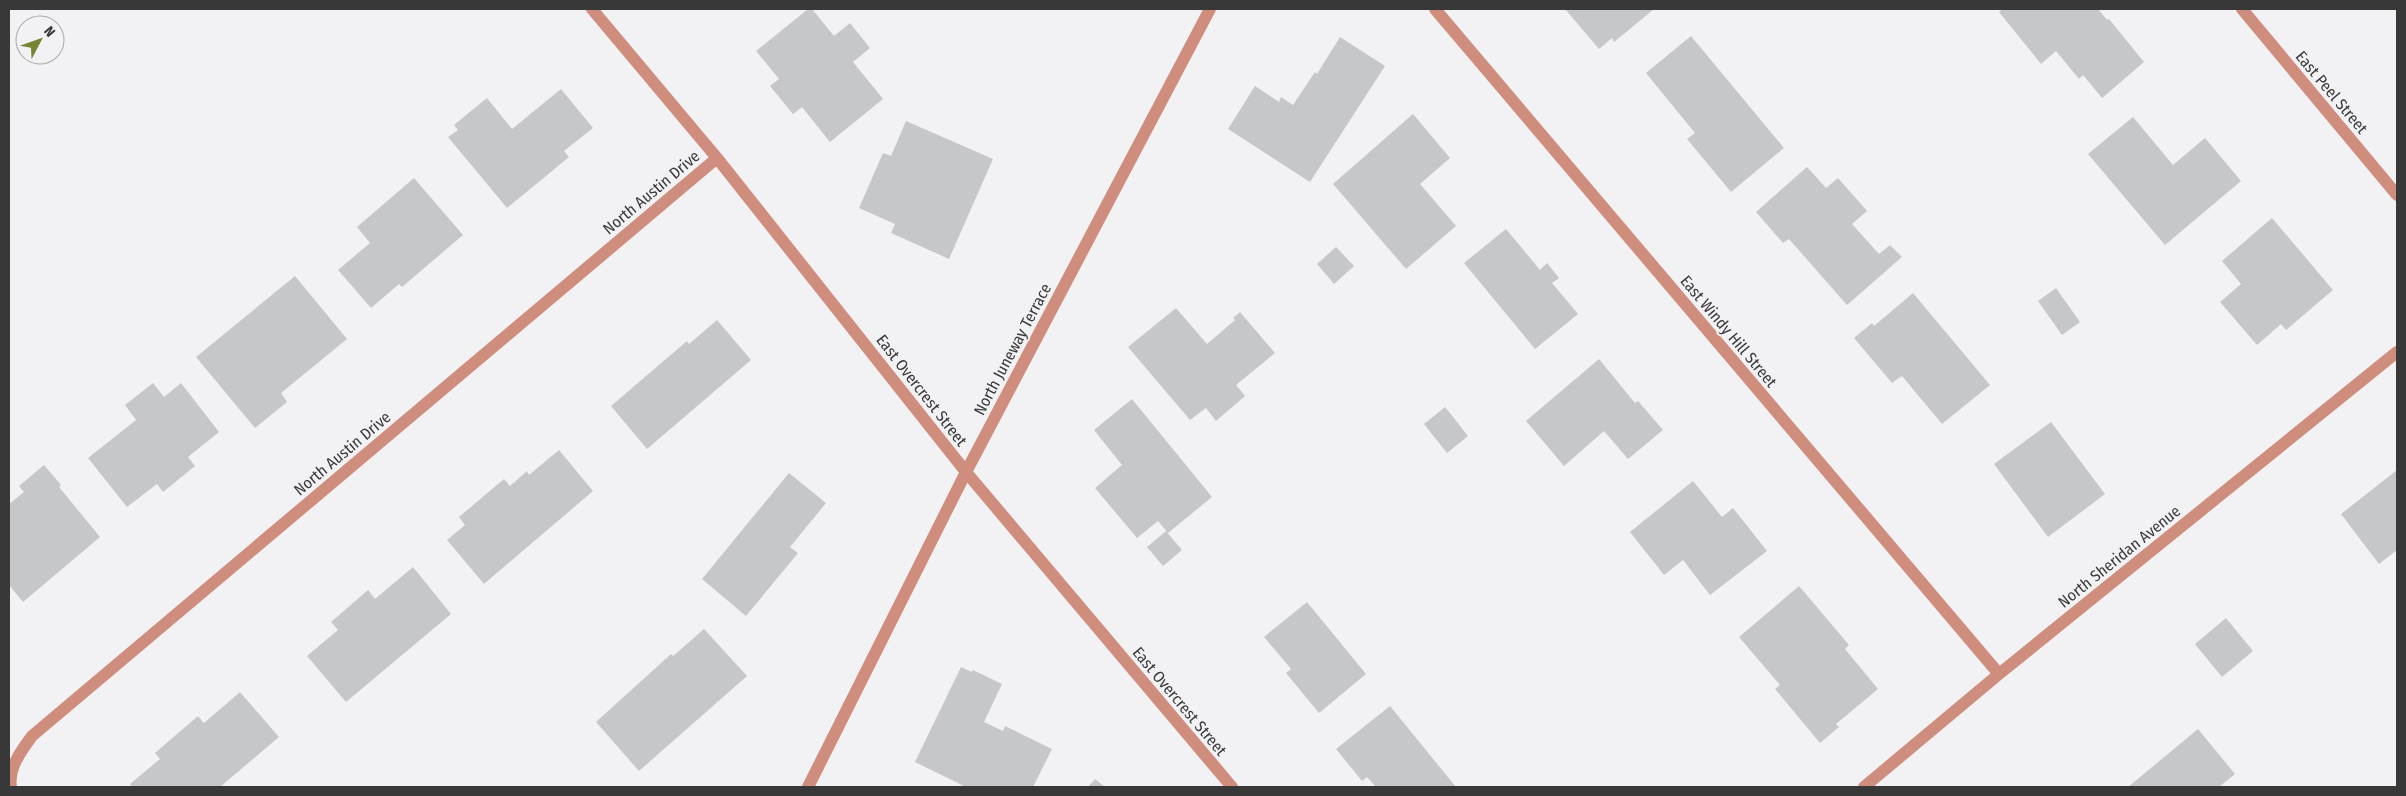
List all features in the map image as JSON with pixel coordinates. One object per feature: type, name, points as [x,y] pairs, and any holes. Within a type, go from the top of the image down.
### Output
[{"type":"street","name":"East Overcrest Street","points":[[592,9],[717,158],[966,472],[1232,787]]},
{"type":"street","name":"North Juneway Terrace","points":[[808,787],[966,472],[1210,9]]},
{"type":"street","name":"East Windy Hill Street","points":[[1435,9],[2000,674]]},
{"type":"street","name":"East Peel Street","points":[[2242,9],[2397,195]]},
{"type":"street","name":"North Austin Drive","points":[[11,787],[10,779],[18,755],[32,736],[717,158]]},
{"type":"street","name":"North Sheridan Avenue","points":[[1864,787],[2000,674],[2397,352]]},
{"type":"building","points":[[808,9],[812,9],[834,36],[850,23],[870,48],[853,62],[883,99],[830,142],[802,107],[793,114],[770,86],[779,79],[756,51]]},
{"type":"building","points":[[1565,9],[1654,9],[1614,42],[1612,38],[1599,49]]},
{"type":"building","points":[[2003,9],[2098,9],[2107,20],[2109,19],[2144,62],[2102,98],[2083,75],[2079,79],[2056,51],[2041,64],[1999,12]]},
{"type":"building","points":[[1691,36],[1784,148],[1731,192],[1687,139],[1695,133],[1646,73]]},
{"type":"building","points":[[1340,37],[1385,66],[1310,182],[1228,129],[1255,86],[1279,102],[1281,97],[1293,105],[1315,72],[1317,74]]},
{"type":"building","points":[[561,89],[593,128],[564,151],[569,157],[507,208],[448,137],[458,130],[454,125],[487,98],[512,129]]},
{"type":"building","points":[[1413,114],[1450,158],[1420,184],[1456,226],[1406,269],[1333,184]]},
{"type":"building","points":[[2133,117],[2173,165],[2205,138],[2241,181],[2165,245],[2088,154]]},
{"type":"building","points":[[906,121],[993,159],[949,259],[891,233],[895,224],[859,208],[883,153],[891,156]]},
{"type":"building","points":[[1807,167],[1826,188],[1838,178],[1867,211],[1852,224],[1879,254],[1890,245],[1902,257],[1847,305],[1789,239],[1783,243],[1756,212]]},
{"type":"building","points":[[414,178],[463,235],[402,287],[399,284],[371,308],[338,270],[370,243],[357,227]]},
{"type":"building","points":[[2272,218],[2333,290],[2286,330],[2281,324],[2257,345],[2220,302],[2241,284],[2222,261]]},
{"type":"building","points":[[1506,229],[1540,270],[1547,263],[1559,278],[1552,283],[1578,314],[1535,349],[1464,263]]},
{"type":"building","points":[[1336,247],[1354,266],[1334,284],[1317,264]]},
{"type":"building","points":[[295,276],[347,339],[281,393],[287,402],[255,428],[196,357]]},
{"type":"building","points":[[2056,288],[2080,322],[2062,335],[2038,301]]},
{"type":"building","points":[[1913,293],[1990,385],[1942,424],[1902,376],[1892,383],[1854,338],[1872,323],[1874,326]]},
{"type":"building","points":[[1176,308],[1207,344],[1235,320],[1233,318],[1240,312],[1275,353],[1236,385],[1245,396],[1216,421],[1206,408],[1190,420],[1128,347]]},
{"type":"building","points":[[717,320],[751,360],[647,449],[611,406],[687,341],[689,344]]},
{"type":"building","points":[[1599,359],[1635,403],[1638,401],[1663,430],[1628,459],[1604,431],[1564,466],[1526,421]]},
{"type":"building","points":[[153,383],[164,397],[181,383],[219,432],[188,457],[195,466],[163,492],[157,484],[127,507],[88,458],[136,420],[125,405]]},
{"type":"building","points":[[1132,399],[1212,497],[1168,533],[1158,521],[1137,538],[1095,488],[1122,465],[1094,430]]},
{"type":"building","points":[[1445,407],[1468,436],[1447,453],[1424,424]]},
{"type":"building","points":[[2051,422],[2105,494],[2048,537],[1994,464]]},
{"type":"building","points":[[559,450],[593,491],[484,584],[447,540],[465,525],[459,517],[504,479],[510,486],[527,471],[529,475]]},
{"type":"building","points":[[44,465],[61,485],[59,487],[100,537],[23,602],[9,585],[9,504],[24,492],[19,486]]},
{"type":"building","points":[[2397,470],[2397,550],[2379,564],[2341,514]]},
{"type":"building","points":[[789,473],[826,503],[790,547],[798,553],[746,616],[702,579]]},
{"type":"building","points":[[1693,481],[1722,517],[1733,508],[1767,551],[1710,595],[1683,560],[1664,575],[1630,532]]},
{"type":"building","points":[[1166,531],[1182,550],[1163,566],[1147,547]]},
{"type":"building","points":[[413,567],[451,614],[346,702],[307,656],[338,630],[331,622],[368,590],[375,599]]},
{"type":"building","points":[[1799,586],[1849,645],[1845,649],[1878,689],[1836,724],[1839,727],[1820,743],[1775,689],[1780,685],[1739,637]]},
{"type":"building","points":[[1307,602],[1366,674],[1319,713],[1286,673],[1291,669],[1264,637]]},
{"type":"building","points":[[2226,618],[2253,651],[2222,677],[2195,644]]},
{"type":"building","points":[[704,629],[747,676],[639,771],[596,722],[671,654],[673,656]]},
{"type":"building","points":[[961,667],[972,672],[973,670],[1002,684],[984,722],[1003,731],[1005,726],[1052,749],[1033,787],[966,787],[915,762]]},
{"type":"building","points":[[240,692],[279,737],[220,787],[132,787],[130,784],[160,759],[155,753],[198,716],[204,723]]},
{"type":"building","points":[[1390,706],[1456,787],[1376,787],[1367,777],[1362,781],[1336,749]]},
{"type":"building","points":[[2198,729],[2235,774],[2219,787],[2128,787]]},
{"type":"building","points":[[1095,779],[1105,787],[1088,787]]}]
